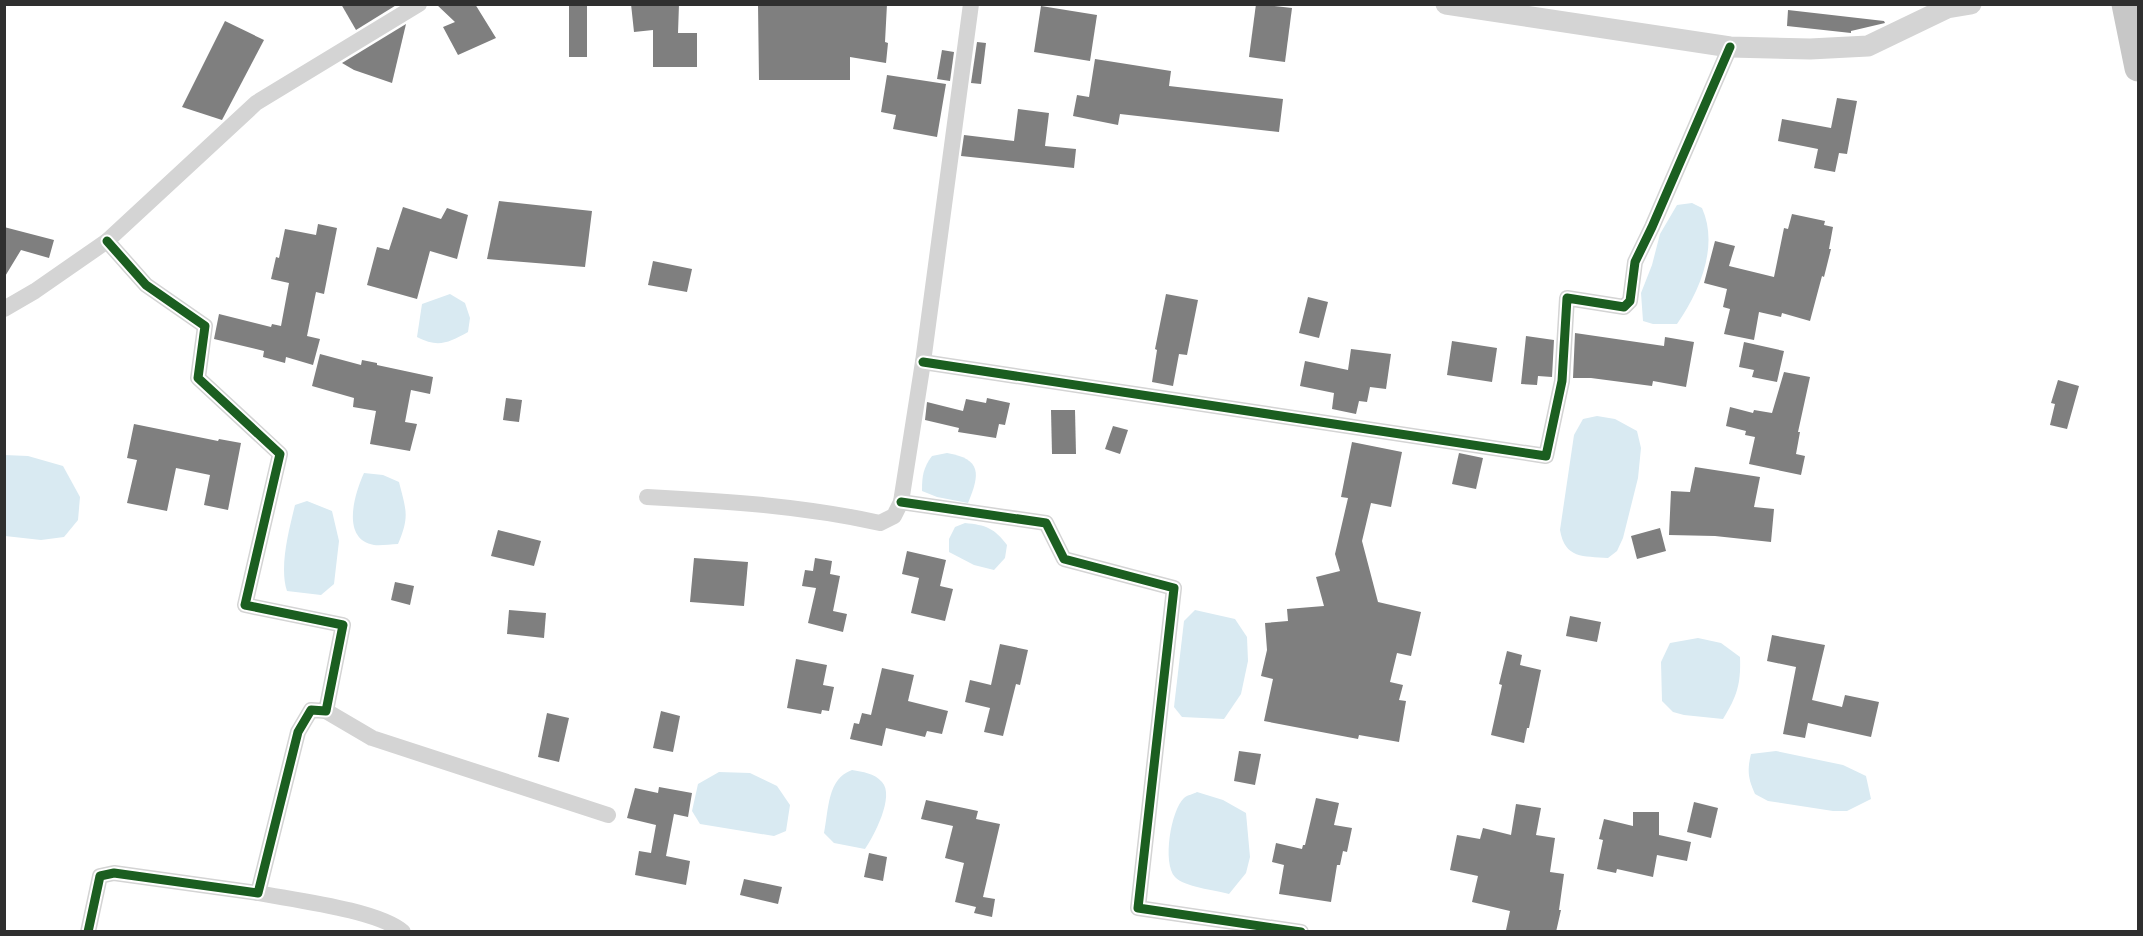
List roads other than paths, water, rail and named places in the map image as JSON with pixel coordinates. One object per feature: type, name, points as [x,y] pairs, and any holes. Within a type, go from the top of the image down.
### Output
[{"type":"main road","points":[[2125,4],[2139,68]]},
{"type":"street","points":[[4,309],[35,291],[107,241],[256,103],[419,4]]},
{"type":"street","points":[[647,497],[745,502],[880,523],[894,516],[901,502],[923,362],[971,4]]},
{"type":"street","points":[[1446,4],[1730,47],[1810,49],[1868,46],[1947,8],[1971,4]]},
{"type":"street","points":[[923,362],[1545,456],[1562,381],[1567,298],[1624,307],[1630,301],[1635,262],[1730,47]]},
{"type":"street","points":[[107,241],[146,285],[205,326],[198,378],[280,454],[245,605],[343,625],[326,711]]},
{"type":"street","points":[[901,502],[1046,523],[1064,559],[1174,588],[1138,908],[1301,932]]},
{"type":"street","points":[[258,893],[298,732],[312,710],[326,711],[372,738],[608,815]]},
{"type":"street","points":[[88,932],[100,876],[114,873],[258,893],[371,916],[396,925],[403,932]]}]
